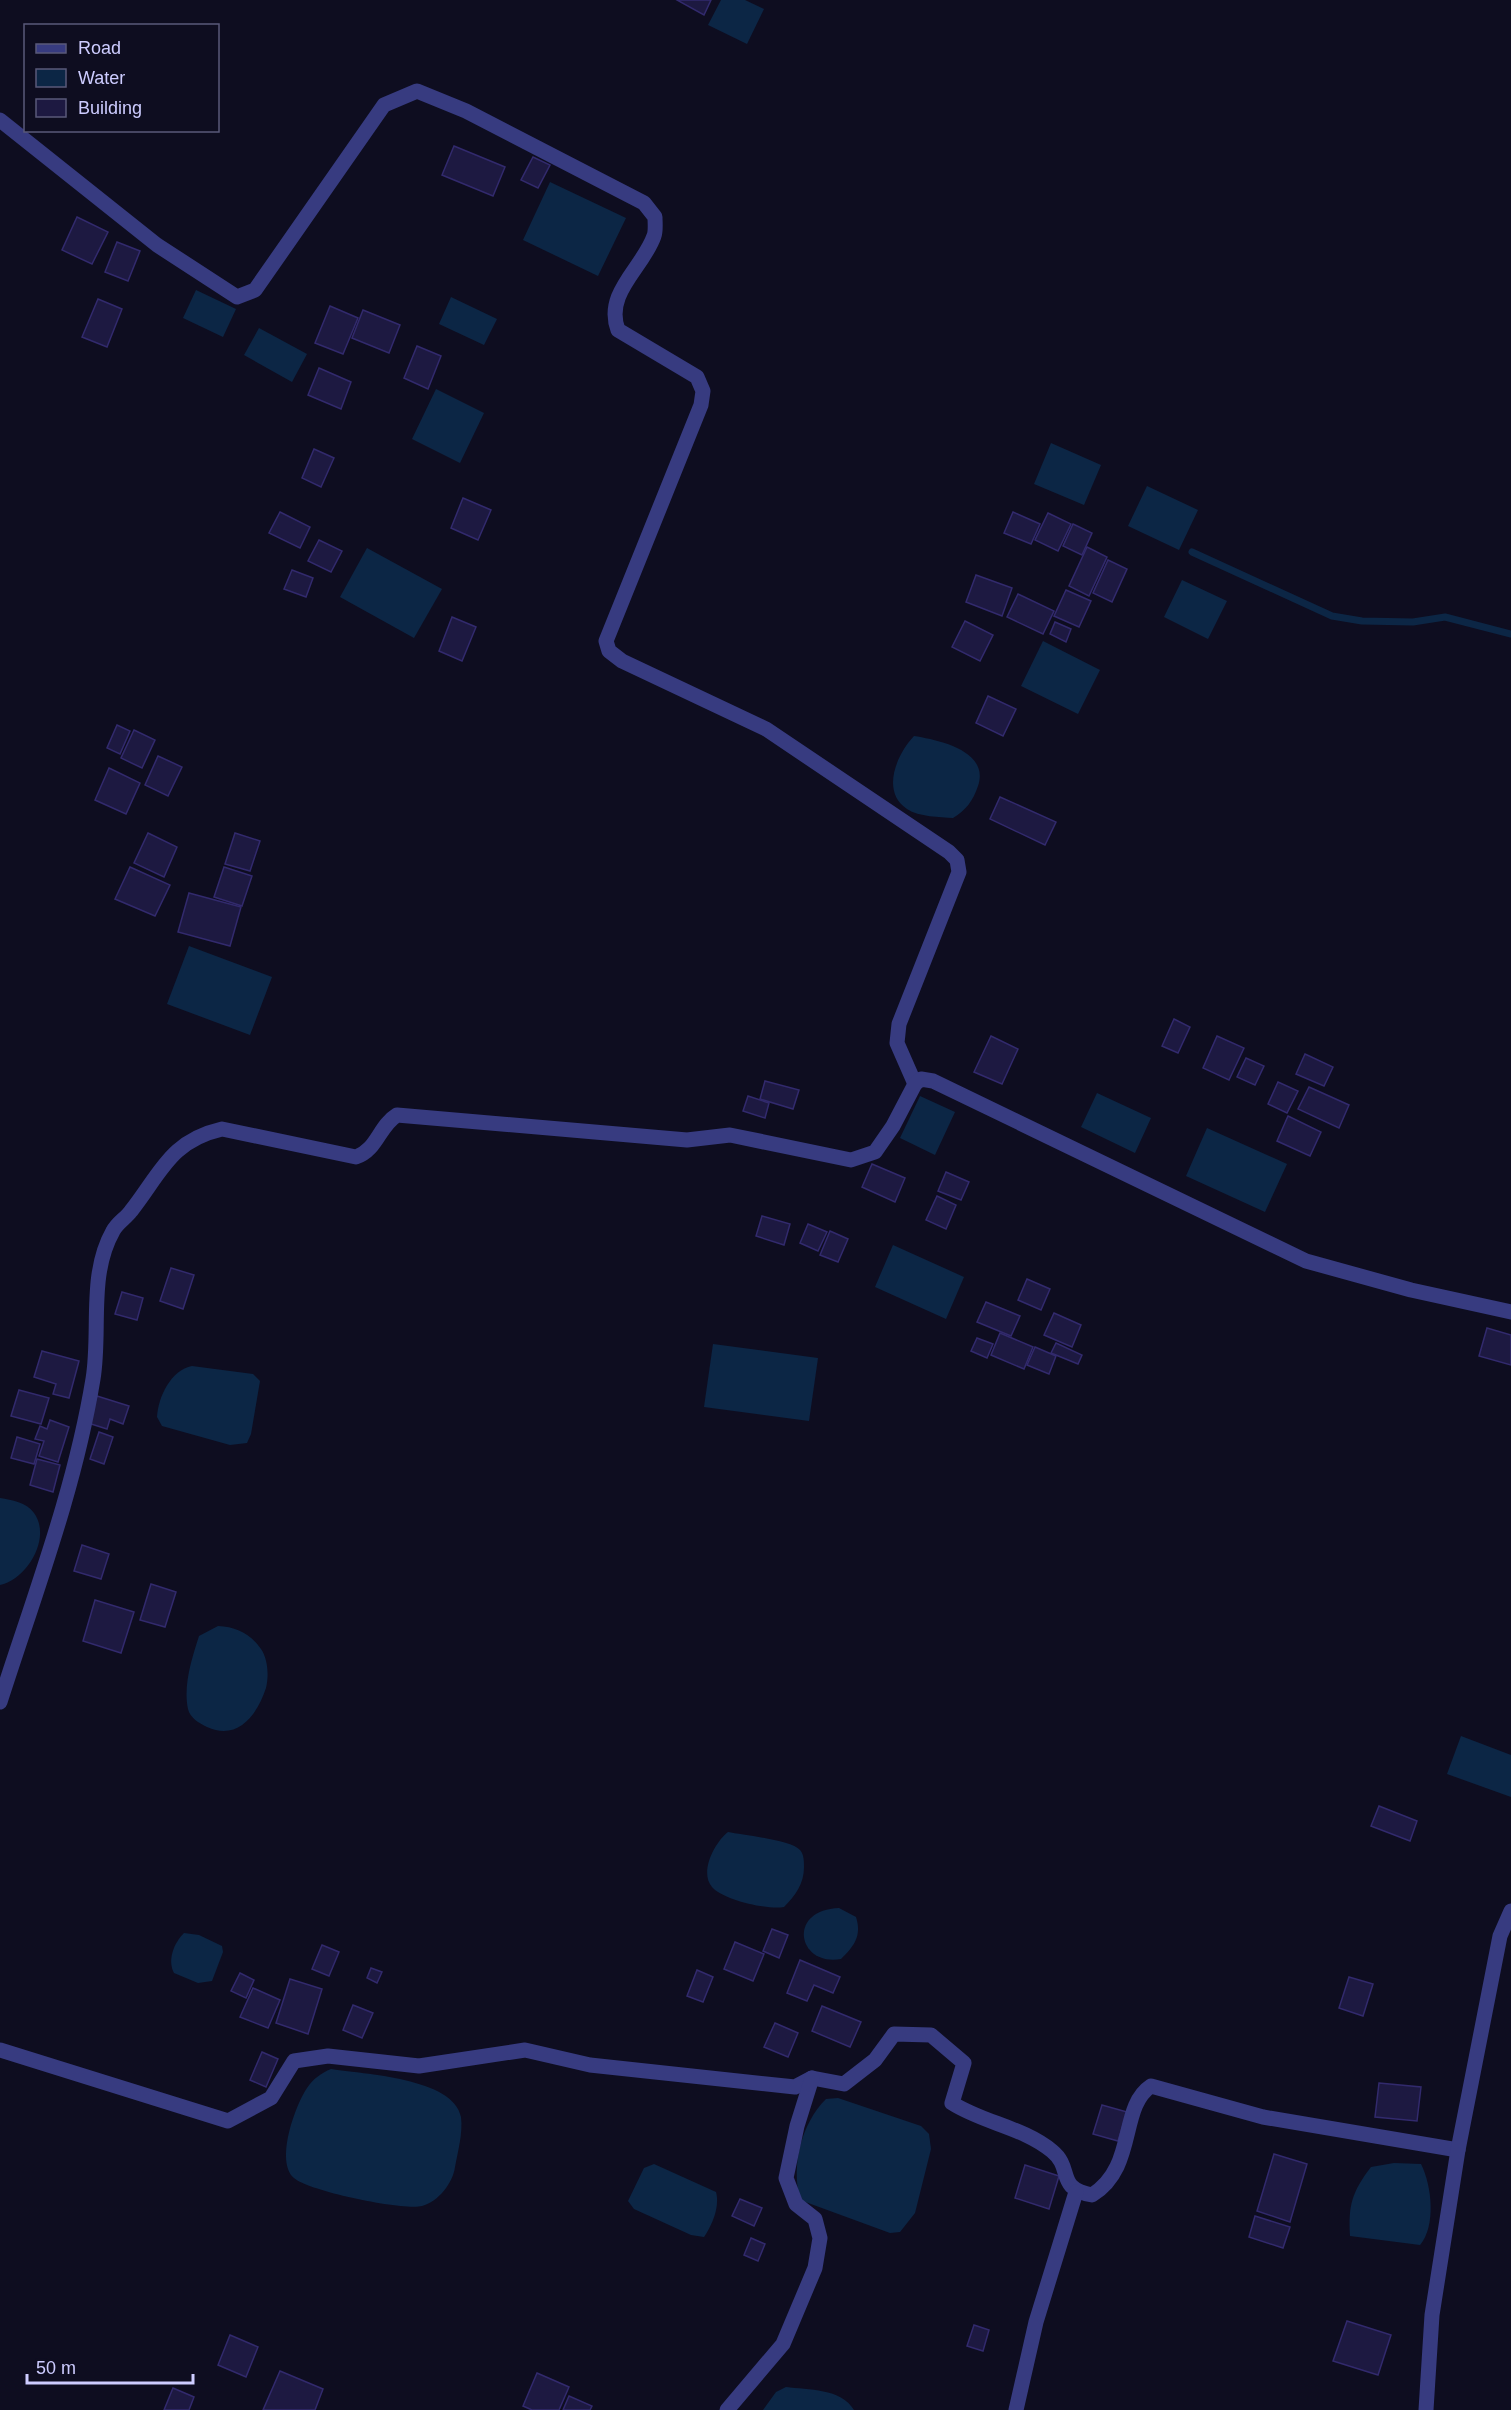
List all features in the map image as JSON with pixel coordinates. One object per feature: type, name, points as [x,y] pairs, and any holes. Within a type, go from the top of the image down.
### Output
[{"type":"street","points":[[0,120],[157,245],[237,297],[255,290],[384,105],[417,91],[466,111],[644,203],[655,217],[654,236],[622,289],[614,319],[618,330],[697,377],[703,391],[701,405],[606,641],[609,651],[622,662],[766,729],[949,852],[957,860],[959,872],[899,1024],[897,1043],[915,1084]]},
{"type":"street","points":[[0,1702],[53,1537],[82,1434],[94,1377],[97,1306],[103,1259],[113,1230],[179,1147],[201,1134],[222,1129],[356,1157],[364,1154],[375,1143],[389,1120],[397,1115],[687,1140],[730,1135],[851,1160],[875,1152],[893,1126],[915,1084],[921,1079],[933,1081],[1306,1261],[1411,1290],[1511,1312]]},
{"type":"street","points":[[1426,2410],[1432,2315],[1458,2150],[1500,1936],[1511,1911]]},
{"type":"street","points":[[0,2050],[228,2121],[272,2098],[294,2061],[328,2056],[419,2066],[525,2050],[590,2065],[795,2087],[812,2078],[844,2085],[875,2060],[894,2034],[931,2035],[964,2063],[952,2103],[969,2114],[1019,2132],[1053,2151],[1063,2166],[1066,2182],[1076,2192],[1092,2194],[1106,2186],[1124,2153],[1131,2122],[1142,2092],[1151,2086],[1263,2117],[1458,2150]]},
{"type":"street","points":[[727,2410],[783,2344],[815,2268],[820,2238],[815,2219],[796,2204],[786,2178],[812,2078]]},
{"type":"street","points":[[1016,2410],[1036,2322],[1076,2192]]},
{"type":"water","points":[[721,0],[745,0],[764,9],[747,44],[708,25]]},
{"type":"water","points":[[550,182],[626,218],[598,276],[523,240]]},
{"type":"water","points":[[196,290],[236,309],[223,337],[183,318]]},
{"type":"water","points":[[451,297],[497,319],[484,345],[439,324]]},
{"type":"water","points":[[259,328],[307,354],[292,382],[244,355]]},
{"type":"water","points":[[436,389],[484,413],[460,463],[412,439]]},
{"type":"water","points":[[1051,443],[1101,465],[1084,505],[1034,484]]},
{"type":"water","points":[[1147,486],[1198,510],[1179,550],[1128,526]]},
{"type":"water","points":[[367,548],[442,589],[414,638],[340,597]]},
{"type":"water","points":[[1182,580],[1227,601],[1208,639],[1164,617]]},
{"type":"water","points":[[1043,641],[1100,670],[1078,714],[1021,686]]},
{"type":"water","points":[[914,736],[960,749],[977,764],[980,774],[976,791],[968,805],[953,818],[917,814],[899,802],[893,783],[894,773],[902,753]]},
{"type":"water","points":[[189,946],[272,977],[250,1035],[167,1004]]},
{"type":"water","points":[[1097,1093],[1151,1118],[1135,1153],[1081,1127]]},
{"type":"water","points":[[920,1096],[955,1112],[935,1155],[900,1138]]},
{"type":"water","points":[[1207,1128],[1287,1164],[1265,1212],[1186,1176]]},
{"type":"water","points":[[893,1245],[964,1277],[946,1319],[875,1287]]},
{"type":"water","points":[[713,1344],[818,1358],[809,1421],[704,1407]]},
{"type":"water","points":[[192,1366],[253,1374],[260,1381],[251,1434],[247,1443],[230,1445],[162,1426],[157,1417],[163,1393],[178,1373]]},
{"type":"water","points":[[0,1498],[18,1502],[31,1509],[39,1523],[40,1534],[34,1556],[27,1566],[19,1575],[0,1585]]},
{"type":"water","points":[[218,1626],[237,1629],[257,1643],[265,1658],[267,1668],[266,1688],[252,1716],[237,1728],[228,1731],[207,1727],[195,1720],[189,1712],[187,1700],[189,1672],[199,1636]]},
{"type":"water","points":[[1461,1736],[1511,1755],[1511,1797],[1447,1774]]},
{"type":"water","points":[[728,1832],[787,1843],[800,1850],[804,1863],[801,1884],[784,1907],[767,1907],[735,1900],[712,1887],[707,1873],[710,1858],[718,1843]]},
{"type":"water","points":[[839,1908],[856,1917],[858,1930],[856,1940],[841,1959],[826,1959],[815,1955],[807,1947],[804,1937],[805,1927],[811,1918],[822,1911]]},
{"type":"water","points":[[184,1933],[199,1935],[222,1946],[223,1952],[212,1981],[198,1983],[174,1973],[171,1957],[177,1942]]},
{"type":"water","points":[[331,2069],[405,2080],[442,2094],[455,2104],[461,2117],[460,2142],[454,2173],[439,2196],[422,2206],[396,2206],[317,2189],[294,2178],[286,2159],[289,2133],[297,2107],[309,2085]]},
{"type":"water","points":[[838,2098],[921,2126],[929,2134],[931,2149],[915,2213],[900,2232],[890,2233],[800,2200],[797,2173],[804,2133],[817,2109],[826,2099]]},
{"type":"water","points":[[1394,2163],[1421,2164],[1425,2173],[1431,2206],[1428,2227],[1420,2245],[1350,2236],[1351,2207],[1359,2184],[1371,2167]]},
{"type":"water","points":[[654,2164],[716,2192],[717,2204],[714,2216],[704,2237],[691,2235],[634,2209],[628,2201],[644,2168]]},
{"type":"water","points":[[786,2387],[833,2394],[848,2403],[854,2410],[763,2410],[776,2392]]},
{"type":"building","points":[[677,0],[711,0],[704,15]]},
{"type":"building","points":[[454,146],[505,167],[493,196],[442,175]]},
{"type":"building","points":[[533,157],[550,165],[538,188],[521,180]]},
{"type":"building","points":[[77,217],[108,232],[92,264],[62,250]]},
{"type":"building","points":[[117,242],[140,251],[128,281],[105,272]]},
{"type":"building","points":[[98,299],[122,309],[107,347],[82,337]]},
{"type":"building","points":[[330,306],[358,318],[343,354],[315,343]]},
{"type":"building","points":[[363,310],[400,325],[389,353],[352,338]]},
{"type":"building","points":[[417,346],[441,356],[428,389],[404,378]]},
{"type":"building","points":[[319,368],[351,382],[341,409],[308,395]]},
{"type":"building","points":[[314,449],[334,458],[321,487],[302,478]]},
{"type":"building","points":[[463,498],[491,510],[478,540],[451,528]]},
{"type":"building","points":[[280,512],[310,527],[300,548],[269,533]]},
{"type":"building","points":[[1013,512],[1040,524],[1031,544],[1004,533]]},
{"type":"building","points":[[1048,513],[1071,524],[1058,551],[1035,540]]},
{"type":"building","points":[[1073,524],[1092,533],[1082,555],[1063,546]]},
{"type":"building","points":[[319,540],[342,551],[331,572],[308,561]]},
{"type":"building","points":[[1087,547],[1107,557],[1089,596],[1069,586]]},
{"type":"building","points":[[1108,560],[1127,569],[1112,602],[1093,593]]},
{"type":"building","points":[[292,570],[313,578],[306,597],[284,589]]},
{"type":"building","points":[[976,575],[1012,588],[1002,616],[966,602]]},
{"type":"building","points":[[1066,590],[1091,601],[1079,627],[1054,616]]},
{"type":"building","points":[[1018,594],[1054,611],[1043,634],[1007,617]]},
{"type":"building","points":[[452,617],[476,627],[462,661],[439,651]]},
{"type":"building","points":[[965,621],[993,635],[980,661],[952,647]]},
{"type":"building","points":[[1055,622],[1071,629],[1066,642],[1050,634]]},
{"type":"building","points":[[988,696],[1016,709],[1003,736],[976,723]]},
{"type":"building","points":[[117,725],[130,731],[120,754],[107,748]]},
{"type":"building","points":[[134,730],[155,740],[142,768],[121,758]]},
{"type":"building","points":[[158,756],[182,767],[168,796],[145,785]]},
{"type":"building","points":[[109,768],[140,783],[126,814],[95,800]]},
{"type":"building","points":[[1000,797],[1056,822],[1045,845],[990,819]]},
{"type":"building","points":[[148,833],[177,847],[164,877],[134,863]]},
{"type":"building","points":[[235,833],[260,841],[250,871],[225,864]]},
{"type":"building","points":[[130,867],[170,885],[155,916],[115,899]]},
{"type":"building","points":[[224,867],[252,876],[242,906],[214,897]]},
{"type":"building","points":[[189,893],[241,907],[230,946],[178,932]]},
{"type":"building","points":[[1174,1019],[1190,1027],[1178,1053],[1162,1046]]},
{"type":"building","points":[[991,1036],[1018,1049],[1002,1084],[974,1072]]},
{"type":"building","points":[[1217,1036],[1244,1048],[1229,1080],[1203,1068]]},
{"type":"building","points":[[1305,1054],[1333,1067],[1324,1086],[1296,1074]]},
{"type":"building","points":[[1246,1058],[1264,1066],[1255,1085],[1237,1077]]},
{"type":"building","points":[[765,1081],[799,1090],[793,1109],[760,1099]]},
{"type":"building","points":[[1278,1082],[1298,1091],[1287,1113],[1268,1104]]},
{"type":"building","points":[[1309,1087],[1349,1105],[1339,1128],[1298,1109]]},
{"type":"building","points":[[748,1096],[769,1103],[765,1118],[743,1111]]},
{"type":"building","points":[[1288,1116],[1321,1132],[1310,1156],[1277,1141]]},
{"type":"building","points":[[872,1164],[905,1178],[895,1202],[862,1187]]},
{"type":"building","points":[[946,1172],[969,1182],[961,1200],[938,1191]]},
{"type":"building","points":[[937,1196],[956,1205],[946,1229],[926,1220]]},
{"type":"building","points":[[762,1216],[790,1224],[784,1245],[756,1236]]},
{"type":"building","points":[[808,1224],[827,1232],[818,1251],[800,1243]]},
{"type":"building","points":[[830,1231],[848,1239],[838,1262],[820,1255]]},
{"type":"building","points":[[171,1268],[194,1275],[183,1309],[160,1301]]},
{"type":"building","points":[[1027,1279],[1050,1289],[1041,1310],[1018,1300]]},
{"type":"building","points":[[122,1292],[143,1298],[137,1320],[115,1314]]},
{"type":"building","points":[[986,1302],[1020,1316],[1011,1336],[977,1322]]},
{"type":"building","points":[[1054,1313],[1081,1325],[1072,1347],[1044,1335]]},
{"type":"building","points":[[1487,1328],[1511,1335],[1511,1365],[1479,1356]]},
{"type":"building","points":[[1000,1333],[1033,1347],[1024,1369],[991,1355]]},
{"type":"building","points":[[977,1338],[993,1344],[987,1358],[971,1351]]},
{"type":"building","points":[[1056,1343],[1082,1355],[1078,1364],[1051,1353]]},
{"type":"building","points":[[1035,1347],[1056,1356],[1049,1374],[1027,1365]]},
{"type":"building","points":[[42,1351],[79,1361],[69,1398],[53,1394],[56,1384],[34,1377]]},
{"type":"building","points":[[19,1390],[49,1398],[41,1424],[11,1416]]},
{"type":"building","points":[[97,1396],[129,1406],[123,1424],[110,1419],[107,1429],[88,1423]]},
{"type":"building","points":[[50,1420],[69,1427],[58,1462],[39,1456],[44,1441],[35,1439],[40,1426],[47,1429]]},
{"type":"building","points":[[99,1432],[113,1437],[104,1464],[90,1459]]},
{"type":"building","points":[[17,1437],[40,1444],[34,1464],[11,1458]]},
{"type":"building","points":[[37,1459],[60,1465],[53,1492],[30,1485]]},
{"type":"building","points":[[82,1545],[109,1554],[101,1579],[74,1571]]},
{"type":"building","points":[[151,1584],[176,1592],[165,1627],[140,1620]]},
{"type":"building","points":[[95,1600],[134,1612],[121,1653],[83,1641]]},
{"type":"building","points":[[1379,1806],[1417,1821],[1410,1841],[1371,1826]]},
{"type":"building","points":[[772,1929],[788,1935],[779,1958],[763,1951]]},
{"type":"building","points":[[735,1942],[764,1954],[753,1981],[724,1969]]},
{"type":"building","points":[[322,1945],[339,1952],[329,1976],[312,1969]]},
{"type":"building","points":[[800,1960],[840,1977],[833,1993],[814,1985],[807,2001],[787,1993]]},
{"type":"building","points":[[371,1968],[382,1972],[377,1983],[367,1978]]},
{"type":"building","points":[[697,1970],[713,1977],[703,2002],[687,1996]]},
{"type":"building","points":[[240,1973],[254,1980],[246,1998],[231,1991]]},
{"type":"building","points":[[1349,1977],[1373,1984],[1363,2016],[1339,2008]]},
{"type":"building","points":[[290,1979],[322,1989],[308,2034],[276,2023]]},
{"type":"building","points":[[253,1988],[280,2000],[268,2028],[240,2017]]},
{"type":"building","points":[[353,2005],[373,2013],[362,2038],[343,2030]]},
{"type":"building","points":[[822,2006],[861,2022],[850,2047],[812,2031]]},
{"type":"building","points":[[775,2023],[798,2033],[788,2057],[764,2047]]},
{"type":"building","points":[[262,2052],[278,2059],[266,2087],[250,2080]]},
{"type":"building","points":[[1379,2083],[1421,2087],[1417,2121],[1375,2117]]},
{"type":"building","points":[[1102,2105],[1127,2112],[1118,2141],[1093,2134]]},
{"type":"building","points":[[1274,2154],[1307,2164],[1290,2222],[1257,2211]]},
{"type":"building","points":[[1025,2165],[1059,2176],[1049,2209],[1015,2198]]},
{"type":"building","points":[[740,2199],[762,2208],[754,2226],[732,2216]]},
{"type":"building","points":[[1255,2216],[1290,2227],[1283,2248],[1249,2237]]},
{"type":"building","points":[[751,2238],[765,2244],[758,2261],[744,2255]]},
{"type":"building","points":[[1347,2321],[1391,2335],[1378,2375],[1333,2361]]},
{"type":"building","points":[[974,2325],[989,2330],[983,2351],[967,2346]]},
{"type":"building","points":[[230,2335],[258,2347],[246,2377],[218,2365]]},
{"type":"building","points":[[280,2371],[323,2389],[315,2410],[263,2410]]},
{"type":"building","points":[[537,2373],[569,2387],[559,2410],[532,2410],[523,2406]]},
{"type":"building","points":[[173,2388],[194,2397],[189,2410],[164,2410]]},
{"type":"building","points":[[569,2396],[592,2406],[590,2410],[563,2410]]},
{"type":"waterway","points":[[1192,552],[1332,616],[1362,621],[1413,622],[1445,617],[1511,634]]}]
